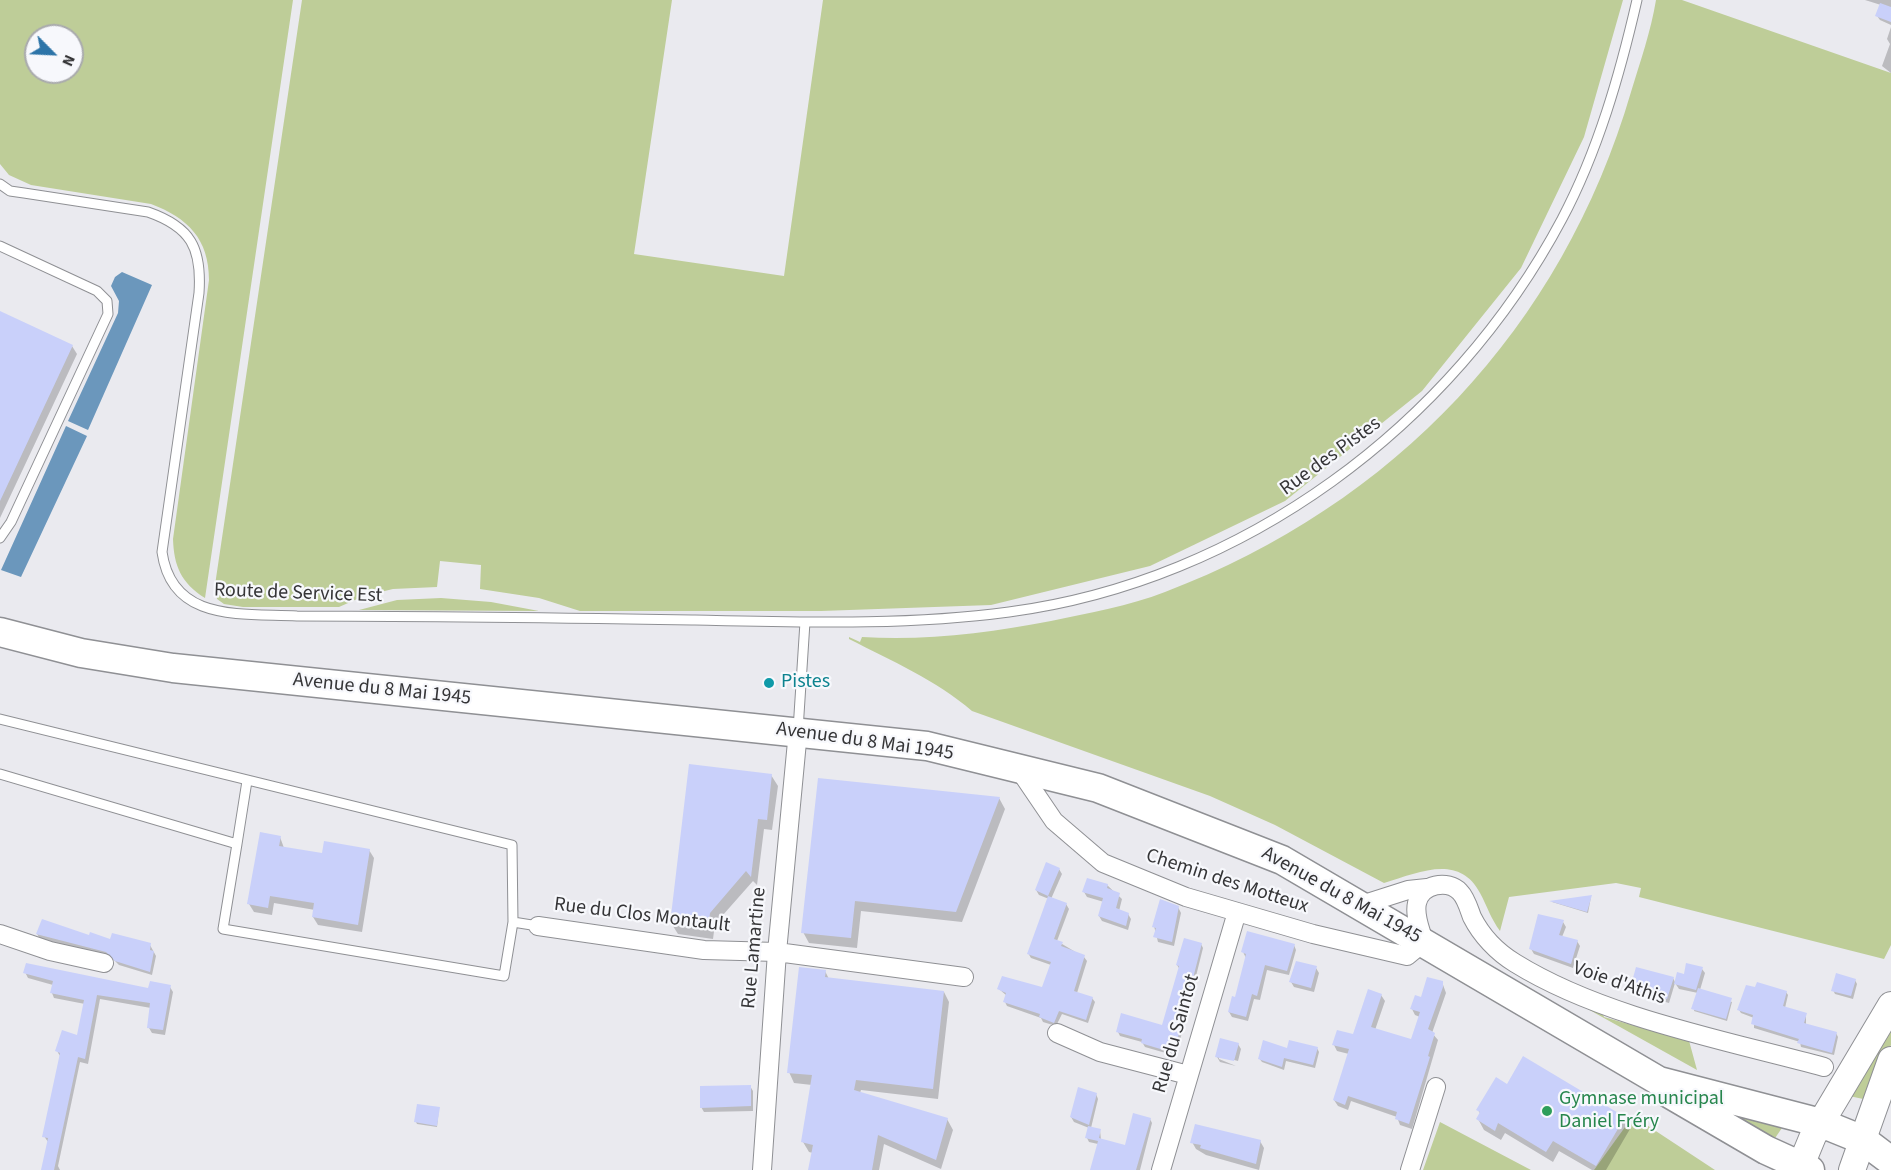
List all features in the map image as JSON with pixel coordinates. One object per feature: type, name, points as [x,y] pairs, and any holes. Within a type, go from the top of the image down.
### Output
[{"type":"main road","name":"Avenue du 8 Mai 1945","points":[[0,632],[81,653],[173,668],[666,720],[798,730],[927,746],[1098,788],[1282,860],[1659,1081],[1679,1100],[1803,1169]]},
{"type":"main road","points":[[1803,1169],[1821,1123],[1891,1005]]},
{"type":"main road","points":[[1852,1170],[1891,1060]]},
{"type":"main road","name":"Avenue du 8 Mai 1945","points":[[1659,1081],[1821,1123],[1863,1140],[1891,1161]]},
{"type":"street","name":"Rue Lamartine","points":[[762,1170],[777,952],[798,730]]},
{"type":"street","name":"Chemin des Motteux","points":[[1018,768],[1054,821],[1103,863],[1186,897],[1313,934],[1407,956],[1424,942]]},
{"type":"street","name":"Voie d'Athis","points":[[1427,888],[1436,885],[1453,887],[1461,893],[1474,920],[1489,942],[1513,962],[1580,998],[1695,1033],[1824,1067]]},
{"type":"street","points":[[1361,905],[1408,890],[1427,888]]},
{"type":"street","points":[[1424,942],[1416,908],[1418,897],[1427,888]]},
{"type":"street","name":"Rue du Saintot","points":[[1161,1170],[1236,912]]},
{"type":"street","name":"Rue du Clos Montault","points":[[538,926],[704,950],[777,952],[964,977]]},
{"type":"street","points":[[0,934],[50,951],[104,963]]},
{"type":"street","points":[[1057,1033],[1100,1052],[1188,1075]]},
{"type":"street","points":[[1410,1170],[1436,1087]]},
{"type":"lane","name":"Rue des Pistes","points":[[806,622],[933,620],[1011,612],[1093,596],[1187,563],[1261,527],[1306,500],[1350,468],[1393,435],[1461,366],[1492,328],[1543,252],[1563,217],[1588,163],[1625,52],[1637,0]]},
{"type":"lane","name":"Route de Service Est","points":[[0,184],[10,190],[24,193],[148,212],[167,219],[181,228],[196,249],[200,266],[199,293],[162,552],[170,581],[186,599],[202,608],[226,612],[297,616],[806,622]]},
{"type":"lane","points":[[0,246],[98,291],[107,301],[108,314],[12,522],[0,538]]},
{"type":"lane","points":[[798,730],[806,622]]},
{"type":"lane","points":[[0,718],[512,845],[513,922],[504,976],[223,929],[247,781]]},
{"type":"lane","points":[[0,774],[237,844]]},
{"type":"lane","points":[[513,922],[538,926]]},
{"type":"green space","points":[[0,0],[293,0],[205,598],[190,586],[180,573],[175,558],[173,539],[209,280],[205,253],[200,242],[186,223],[151,204],[31,185],[9,175],[0,164]]},
{"type":"green space","points":[[302,0],[672,0],[634,254],[784,276],[823,0],[1623,0],[1584,137],[1521,268],[1422,391],[1285,501],[1150,566],[991,605],[821,611],[580,611],[539,598],[480,589],[481,565],[440,561],[437,587],[393,589],[364,596],[339,607],[243,607],[224,604],[217,599],[215,585]]},
{"type":"green space","points":[[1656,0],[1682,0],[1891,73],[1891,945],[1884,959],[1639,897],[1641,888],[1616,883],[1509,897],[1500,931],[1480,893],[1461,873],[1437,869],[1384,883],[1275,825],[1210,796],[972,711],[929,680],[849,639],[849,637],[860,642],[862,637],[933,637],[1004,629],[1094,612],[1151,597],[1248,555],[1325,510],[1395,458],[1458,398],[1514,331],[1561,257],[1601,178],[1631,92]]},
{"type":"green space","points":[[441,598],[491,602],[539,611],[359,610],[397,600]]},
{"type":"green space","points":[[1586,1008],[1602,1012],[1604,1017],[1684,1040],[1688,1037],[1697,1070]]},
{"type":"green space","points":[[1891,1014],[1891,1045],[1868,1100],[1849,1096]]},
{"type":"green space","points":[[1713,1104],[1786,1122],[1771,1144]]},
{"type":"green space","points":[[1633,1116],[1715,1170],[1594,1170]]},
{"type":"green space","points":[[1440,1122],[1531,1170],[1423,1170]]},
{"type":"water","points":[[122,272],[152,285],[88,430],[68,421],[118,313],[119,301],[111,286],[115,277]]},
{"type":"water","points":[[66,426],[87,436],[21,577],[1,570]]},
{"type":"building","points":[[1880,3],[1891,7],[1891,22],[1875,16]]},
{"type":"building","points":[[0,311],[73,345],[0,501]]},
{"type":"building","points":[[689,764],[772,774],[767,820],[758,819],[751,877],[746,871],[710,913],[708,928],[670,924]]},
{"type":"building","points":[[818,778],[1000,797],[956,912],[855,901],[851,938],[801,933]]},
{"type":"building","points":[[260,832],[281,836],[279,846],[322,853],[324,841],[370,849],[358,925],[312,917],[314,903],[270,896],[268,908],[247,904]]},
{"type":"building","points":[[1046,862],[1060,868],[1048,896],[1035,890]]},
{"type":"building","points":[[1087,878],[1108,884],[1107,888],[1120,893],[1116,908],[1129,913],[1126,926],[1098,916],[1103,898],[1082,892]]},
{"type":"building","points":[[1592,895],[1587,912],[1549,901]]},
{"type":"building","points":[[1048,896],[1067,903],[1054,939],[1063,942],[1061,946],[1085,955],[1074,991],[1093,997],[1086,1020],[1059,1011],[1054,1023],[1039,1017],[1040,1014],[1003,1002],[1006,993],[997,989],[1002,976],[1042,987],[1051,962],[1027,954]]},
{"type":"building","points":[[1160,899],[1179,906],[1172,942],[1153,937],[1156,928],[1152,927]]},
{"type":"building","points":[[1538,914],[1564,920],[1559,935],[1578,940],[1571,964],[1529,949]]},
{"type":"building","points":[[42,919],[89,935],[90,932],[110,939],[112,933],[151,943],[150,950],[154,951],[150,972],[115,961],[106,952],[36,934]]},
{"type":"building","points":[[1247,931],[1295,944],[1287,971],[1265,965],[1257,996],[1252,994],[1246,1017],[1228,1012],[1232,996],[1235,997],[1246,954],[1241,952]]},
{"type":"building","points":[[1184,938],[1202,943],[1174,1053],[1141,1043],[1142,1039],[1116,1032],[1121,1013],[1162,1025],[1179,966],[1176,965]]},
{"type":"building","points":[[1296,961],[1317,966],[1311,988],[1289,982]]},
{"type":"building","points":[[26,963],[148,988],[150,981],[171,985],[163,1030],[147,1028],[150,1003],[97,995],[85,1059],[78,1057],[54,1170],[41,1170],[48,1138],[42,1137],[60,1053],[55,1051],[62,1030],[77,1035],[84,1000],[50,993],[53,981],[23,973]]},
{"type":"building","points":[[1686,963],[1703,967],[1696,990],[1674,984],[1677,972],[1684,974]]},
{"type":"building","points":[[799,967],[826,970],[825,977],[944,991],[933,1089],[856,1080],[854,1090],[948,1118],[936,1160],[878,1135],[872,1170],[808,1170],[813,1145],[801,1142],[812,1075],[787,1073]]},
{"type":"building","points":[[1636,967],[1674,977],[1667,999],[1630,989]]},
{"type":"building","points":[[1836,973],[1856,979],[1851,996],[1831,991]]},
{"type":"building","points":[[1427,977],[1443,981],[1443,987],[1428,1029],[1435,1033],[1409,1124],[1395,1119],[1397,1112],[1348,1096],[1345,1105],[1333,1100],[1349,1049],[1332,1045],[1337,1030],[1353,1034],[1368,989],[1382,994],[1371,1027],[1411,1039],[1420,1012],[1410,1009],[1415,995],[1421,997]]},
{"type":"building","points":[[1757,982],[1787,991],[1783,1006],[1807,1013],[1804,1023],[1837,1032],[1832,1053],[1797,1043],[1799,1039],[1751,1024],[1753,1015],[1737,1010],[1746,985],[1755,987]]},
{"type":"building","points":[[1698,988],[1732,998],[1726,1019],[1691,1009]]},
{"type":"building","points":[[1220,1038],[1239,1043],[1234,1061],[1215,1057]]},
{"type":"building","points":[[1263,1040],[1287,1048],[1289,1040],[1318,1047],[1313,1065],[1284,1058],[1282,1067],[1258,1059]]},
{"type":"building","name":"Gymnase municipal Daniel Fréry","points":[[1523,1056],[1625,1117],[1596,1166],[1553,1141],[1546,1152],[1498,1123],[1495,1131],[1476,1119],[1480,1112],[1476,1110],[1496,1077],[1507,1084]]},
{"type":"building","points":[[751,1085],[751,1106],[700,1108],[700,1086]]},
{"type":"building","points":[[1078,1087],[1097,1093],[1089,1125],[1070,1117]]},
{"type":"building","points":[[417,1104],[440,1107],[437,1126],[414,1122]]},
{"type":"building","points":[[1133,1113],[1151,1118],[1136,1170],[1090,1170],[1098,1141],[1085,1138],[1088,1126],[1101,1129],[1099,1138],[1125,1145]]},
{"type":"building","points":[[1195,1124],[1261,1140],[1256,1164],[1190,1143]]},
{"type":"place","name":"Pistes","points":[[769,683]]},
{"type":"place","name":"Gymnase municipal Daniel Fréry","points":[[1547,1111]]}]
